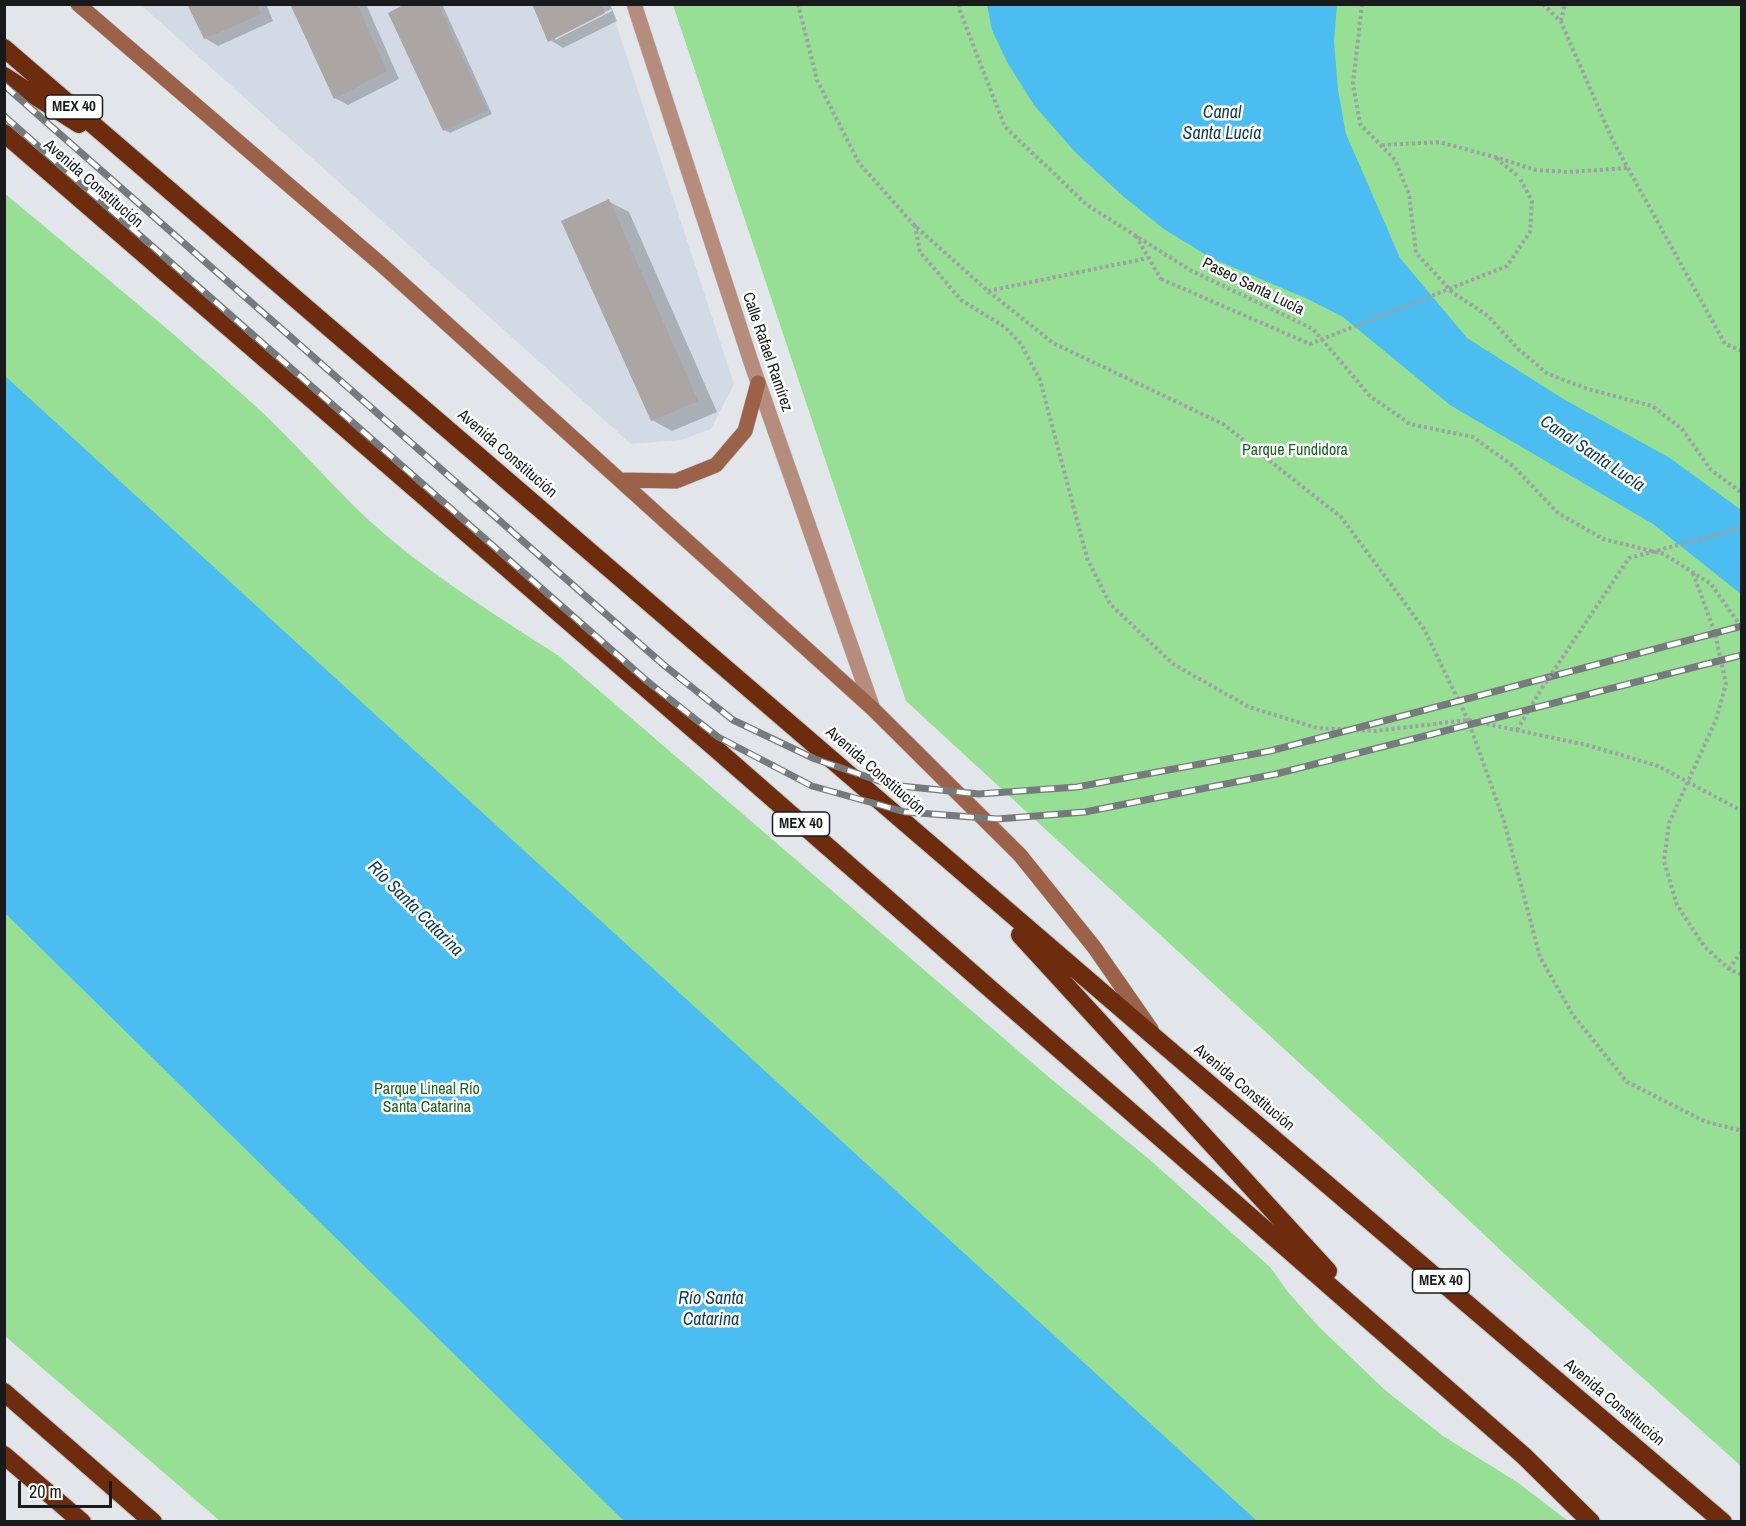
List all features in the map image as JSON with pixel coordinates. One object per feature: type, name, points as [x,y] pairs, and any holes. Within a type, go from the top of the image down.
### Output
[{"type":"highway","name":"Avenida Constitución","points":[[4,48],[965,875],[1723,1521]]},
{"type":"highway","points":[[4,76],[143,166]]},
{"type":"highway","name":"Avenida Constitución","points":[[4,133],[716,748],[1524,1456],[1592,1521]]},
{"type":"highway","points":[[965,875],[1390,1339]]},
{"type":"highway","points":[[4,1392],[153,1521]]},
{"type":"highway","points":[[4,1455],[81,1521]]},
{"type":"street","points":[[78,4],[383,266],[873,710],[1020,855],[1094,947],[1159,1041]]},
{"type":"street","name":"Calle Rafael Ramírez","points":[[634,4],[758,383],[873,710]]},
{"type":"street","points":[[621,480],[676,481],[716,465],[745,432],[758,383]]},
{"type":"path","points":[[798,4],[817,80],[859,163],[914,225],[988,291],[1053,343],[1223,424],[1341,517],[1424,629],[1468,720],[1504,821],[1540,957],[1573,1015],[1628,1082],[1704,1121],[1742,1131]]},
{"type":"path","name":"Paseo Santa Lucía","points":[[959,4],[1005,128],[1087,205],[1190,270],[1313,329],[1370,396],[1410,424],[1473,437],[1513,466],[1558,513],[1603,538],[1664,554],[1711,584],[1742,628]]},
{"type":"path","points":[[1362,4],[1353,84],[1360,124],[1395,160],[1409,194],[1416,253],[1452,292],[1488,316],[1518,349],[1548,374],[1588,389],[1652,406],[1682,429],[1711,470],[1742,493]]},
{"type":"path","points":[[1543,4],[1561,22],[1613,141],[1725,344],[1742,351]]},
{"type":"path","points":[[1561,22],[1565,4]]},
{"type":"path","points":[[1381,145],[1439,142],[1495,156],[1536,170],[1569,172],[1628,168]]},
{"type":"path","points":[[1135,236],[1161,279],[1310,344],[1507,266],[1530,232],[1532,201],[1519,177],[1495,156]]},
{"type":"path","points":[[914,225],[920,252],[961,300],[1005,327],[1021,344],[1040,380],[1087,558],[1110,604],[1173,664],[1249,707],[1317,728],[1374,732],[1468,720],[1587,745],[1658,766],[1742,812]]},
{"type":"path","points":[[988,291],[1148,258]]},
{"type":"path","points":[[1517,730],[1542,688],[1629,558],[1742,528]]},
{"type":"path","points":[[1692,572],[1715,633],[1726,684],[1716,720],[1669,823],[1664,861],[1677,905],[1704,946],[1729,969],[1742,975]]},
{"type":"path","points":[[1729,969],[1742,951]]},
{"type":"shaded area","points":[[141,5],[610,5],[734,384],[711,429],[681,440],[631,444]]},
{"type":"green space","name":"Parque Fundidora","points":[[673,5],[1741,5],[1741,1466],[1511,1260],[906,701]]},
{"type":"green space","name":"Parque Lineal Río Santa Catarina","points":[[4,193],[160,322],[251,402],[360,512],[406,552],[559,656],[1051,1079],[1150,1160],[1270,1267],[1288,1292],[1319,1327],[1385,1390],[1443,1436],[1517,1482],[1568,1521],[220,1521],[5,1336]]},
{"type":"water","name":"Canal Santa Lucía","points":[[987,5],[1337,5],[1334,41],[1338,90],[1346,134],[1400,258],[1467,338],[1565,400],[1670,458],[1741,510],[1741,594],[1653,524],[1450,405],[1343,317],[1308,299],[1211,258],[1164,229],[1124,197],[1075,152],[1034,105],[1007,62],[992,30]]},
{"type":"water","name":"Río Santa Catarina","points":[[5,376],[1257,1521],[624,1521],[5,913]]},
{"type":"building","points":[[187,4],[257,4],[261,14],[204,39]]},
{"type":"building","points":[[290,4],[357,4],[387,71],[334,99]]},
{"type":"building","points":[[405,4],[438,4],[487,110],[443,131],[388,13]]},
{"type":"building","points":[[532,4],[601,4],[605,13],[548,42]]},
{"type":"building","points":[[609,199],[698,401],[651,421],[561,221]]},
{"type":"railway","points":[[4,85],[665,666],[733,720],[815,759],[891,785],[979,794],[1077,787],[1270,751],[1742,626]]},
{"type":"railway","points":[[4,116],[648,682],[718,737],[812,786],[905,812],[998,819],[1085,812],[1276,774],[1742,655]]}]
